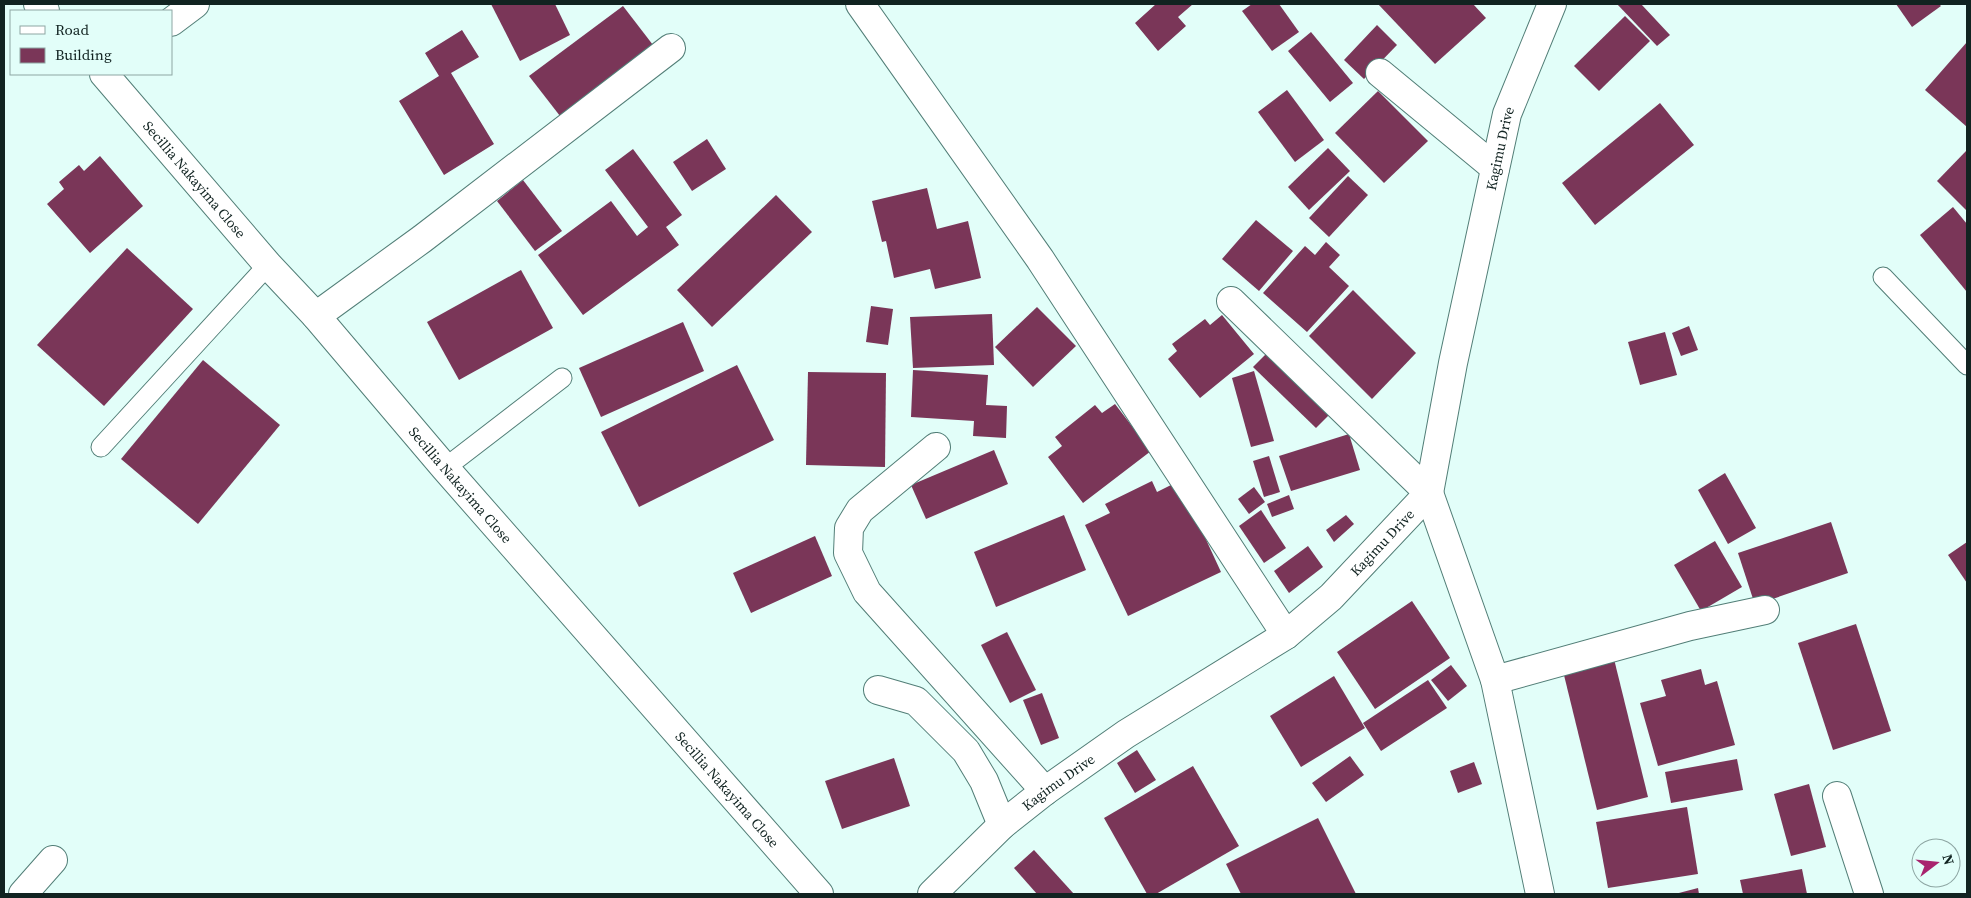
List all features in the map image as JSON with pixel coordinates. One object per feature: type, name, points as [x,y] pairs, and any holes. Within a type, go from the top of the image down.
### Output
[{"type":"street","points":[[172,21],[195,4]]},
{"type":"street","points":[[860,4],[1040,259],[1286,635]]},
{"type":"street","name":"Kagimu Drive","points":[[932,894],[1002,825],[1044,791],[1126,734],[1286,635],[1331,597],[1429,492],[1453,364],[1507,114],[1552,4]]},
{"type":"street","points":[[316,316],[422,239],[671,48]]},
{"type":"street","points":[[1380,73],[1495,168]]},
{"type":"street","name":"Secillia Nakayima Close","points":[[105,75],[268,265],[316,316],[445,468],[819,894]]},
{"type":"street","points":[[1231,301],[1429,492],[1495,680],[1540,894]]},
{"type":"street","points":[[936,447],[860,510],[849,528],[848,553],[867,592],[1044,791]]},
{"type":"street","points":[[1495,680],[1690,626],[1764,610]]},
{"type":"street","points":[[878,690],[916,701],[966,751],[984,781],[1002,825]]},
{"type":"street","points":[[1837,796],[1870,894]]},
{"type":"street","points":[[22,894],[53,860]]},
{"type":"lane","points":[[101,446],[268,265]]},
{"type":"lane","points":[[1884,277],[1967,365]]},
{"type":"lane","points":[[445,468],[562,378]]},
{"type":"building","points":[[491,4],[555,4],[570,35],[520,61]]},
{"type":"building","points":[[1156,4],[1193,4],[1178,17],[1186,26],[1158,51],[1135,23]]},
{"type":"building","points":[[1252,4],[1279,4],[1299,32],[1272,51],[1242,11]]},
{"type":"building","points":[[1378,4],[1473,4],[1486,18],[1435,64]]},
{"type":"building","points":[[1617,4],[1641,4],[1670,35],[1657,46]]},
{"type":"building","points":[[1896,4],[1939,4],[1941,6],[1912,27]]},
{"type":"building","points":[[623,6],[653,45],[560,116],[529,76]]},
{"type":"building","points":[[1625,16],[1650,41],[1599,91],[1574,66]]},
{"type":"building","points":[[1377,25],[1397,45],[1364,79],[1344,60]]},
{"type":"building","points":[[462,30],[479,57],[451,73],[494,144],[444,175],[399,101],[439,76],[425,53]]},
{"type":"building","points":[[1311,32],[1353,83],[1330,102],[1288,51]]},
{"type":"building","points":[[1967,42],[1967,127],[1925,90]]},
{"type":"building","points":[[1287,90],[1324,140],[1295,162],[1258,112]]},
{"type":"building","points":[[1378,91],[1428,141],[1384,183],[1335,133]]},
{"type":"building","points":[[1660,103],[1694,145],[1595,225],[1562,183]]},
{"type":"building","points":[[707,139],[726,169],[692,191],[673,162]]},
{"type":"building","points":[[1328,148],[1350,171],[1309,210],[1288,187]]},
{"type":"building","points":[[633,149],[682,215],[666,227],[679,245],[583,315],[538,255],[611,201],[637,236],[648,227],[605,170]]},
{"type":"building","points":[[1967,150],[1967,211],[1937,181]]},
{"type":"building","points":[[100,156],[143,206],[90,253],[47,204],[64,189],[59,182],[79,165],[84,171]]},
{"type":"building","points":[[1348,176],[1368,195],[1329,237],[1309,218]]},
{"type":"building","points":[[523,180],[562,231],[535,251],[497,201]]},
{"type":"building","points":[[927,188],[937,229],[968,221],[981,278],[935,289],[930,269],[894,278],[886,241],[882,242],[872,201]]},
{"type":"building","points":[[776,195],[812,232],[712,327],[677,290]]},
{"type":"building","points":[[1953,207],[1967,224],[1967,292],[1920,235]]},
{"type":"building","points":[[1256,220],[1293,251],[1259,291],[1222,259]]},
{"type":"building","points":[[1326,242],[1340,255],[1329,267],[1349,286],[1307,332],[1263,293],[1305,246],[1315,255]]},
{"type":"building","points":[[127,248],[193,309],[104,406],[37,345]]},
{"type":"building","points":[[521,270],[553,328],[459,380],[427,322]]},
{"type":"building","points":[[1353,290],[1416,353],[1372,399],[1309,336]]},
{"type":"building","points":[[871,306],[893,309],[888,345],[866,342]]},
{"type":"building","points":[[1037,307],[1076,346],[1033,387],[995,347]]},
{"type":"building","points":[[992,314],[994,365],[913,368],[910,317]]},
{"type":"building","points":[[1222,315],[1254,354],[1200,398],[1168,359],[1177,351],[1172,344],[1205,319],[1210,325]]},
{"type":"building","points":[[683,322],[704,371],[601,417],[579,368]]},
{"type":"building","points":[[1689,326],[1698,350],[1681,356],[1672,333]]},
{"type":"building","points":[[1665,332],[1677,375],[1640,385],[1628,342]]},
{"type":"building","points":[[1267,353],[1330,414],[1316,428],[1253,367]]},
{"type":"building","points":[[203,360],[280,425],[198,524],[121,459]]},
{"type":"building","points":[[737,365],[774,440],[639,507],[601,432]]},
{"type":"building","points":[[913,370],[988,375],[986,405],[1007,406],[1006,438],[973,436],[974,421],[911,417]]},
{"type":"building","points":[[1254,371],[1274,441],[1251,447],[1232,378]]},
{"type":"building","points":[[808,372],[886,373],[885,467],[806,465]]},
{"type":"building","points":[[1115,404],[1151,451],[1083,503],[1048,457],[1062,446],[1055,437],[1095,405],[1102,413]]},
{"type":"building","points":[[1349,434],[1360,470],[1291,491],[1279,456]]},
{"type":"building","points":[[994,450],[1008,484],[926,519],[911,485]]},
{"type":"building","points":[[1269,456],[1280,492],[1264,497],[1253,461]]},
{"type":"building","points":[[1725,473],[1756,528],[1728,544],[1698,490]]},
{"type":"building","points":[[1152,481],[1157,492],[1179,481],[1221,572],[1128,616],[1085,525],[1110,513],[1105,504]]},
{"type":"building","points":[[1254,487],[1265,502],[1249,514],[1238,499]]},
{"type":"building","points":[[1289,495],[1294,509],[1272,517],[1267,504]]},
{"type":"building","points":[[1261,510],[1286,548],[1264,563],[1239,526]]},
{"type":"building","points":[[1064,515],[1086,570],[996,607],[974,552]]},
{"type":"building","points":[[1346,515],[1354,524],[1334,542],[1326,530]]},
{"type":"building","points":[[1831,522],[1848,573],[1755,605],[1738,553]]},
{"type":"building","points":[[815,536],[832,576],[751,613],[733,573]]},
{"type":"building","points":[[1715,541],[1742,587],[1701,611],[1674,565]]},
{"type":"building","points":[[1967,542],[1967,583],[1948,555]]},
{"type":"building","points":[[1308,546],[1323,567],[1289,593],[1274,571]]},
{"type":"building","points":[[1412,601],[1450,658],[1375,709],[1337,652]]},
{"type":"building","points":[[1856,624],[1891,731],[1833,750],[1798,643]]},
{"type":"building","points":[[1007,632],[1036,690],[1010,703],[981,645]]},
{"type":"building","points":[[1614,659],[1648,797],[1597,810],[1563,671]]},
{"type":"building","points":[[1451,665],[1467,686],[1448,701],[1431,680]]},
{"type":"building","points":[[1701,669],[1705,685],[1717,681],[1735,745],[1658,766],[1640,703],[1666,696],[1661,680]]},
{"type":"building","points":[[1334,676],[1365,728],[1301,767],[1270,716]]},
{"type":"building","points":[[1428,680],[1447,708],[1381,751],[1363,723]]},
{"type":"building","points":[[1042,693],[1059,738],[1041,745],[1023,700]]},
{"type":"building","points":[[1137,750],[1156,780],[1135,793],[1117,763]]},
{"type":"building","points":[[1350,756],[1364,775],[1326,802],[1312,783]]},
{"type":"building","points":[[894,758],[910,806],[842,829],[825,781]]},
{"type":"building","points":[[1737,759],[1743,790],[1671,803],[1665,772]]},
{"type":"building","points":[[1474,762],[1482,784],[1458,793],[1450,771]]},
{"type":"building","points":[[1193,766],[1239,846],[1156,894],[1147,894],[1104,818]]},
{"type":"building","points":[[1809,784],[1826,847],[1791,856],[1774,794]]},
{"type":"building","points":[[1687,807],[1698,874],[1608,888],[1596,822]]},
{"type":"building","points":[[1318,818],[1356,894],[1241,894],[1226,864]]},
{"type":"building","points":[[1034,850],[1074,894],[1037,894],[1014,868]]},
{"type":"building","points":[[1802,869],[1807,894],[1743,894],[1740,880]]},
{"type":"building","points":[[1698,888],[1699,894],[1675,894]]}]
